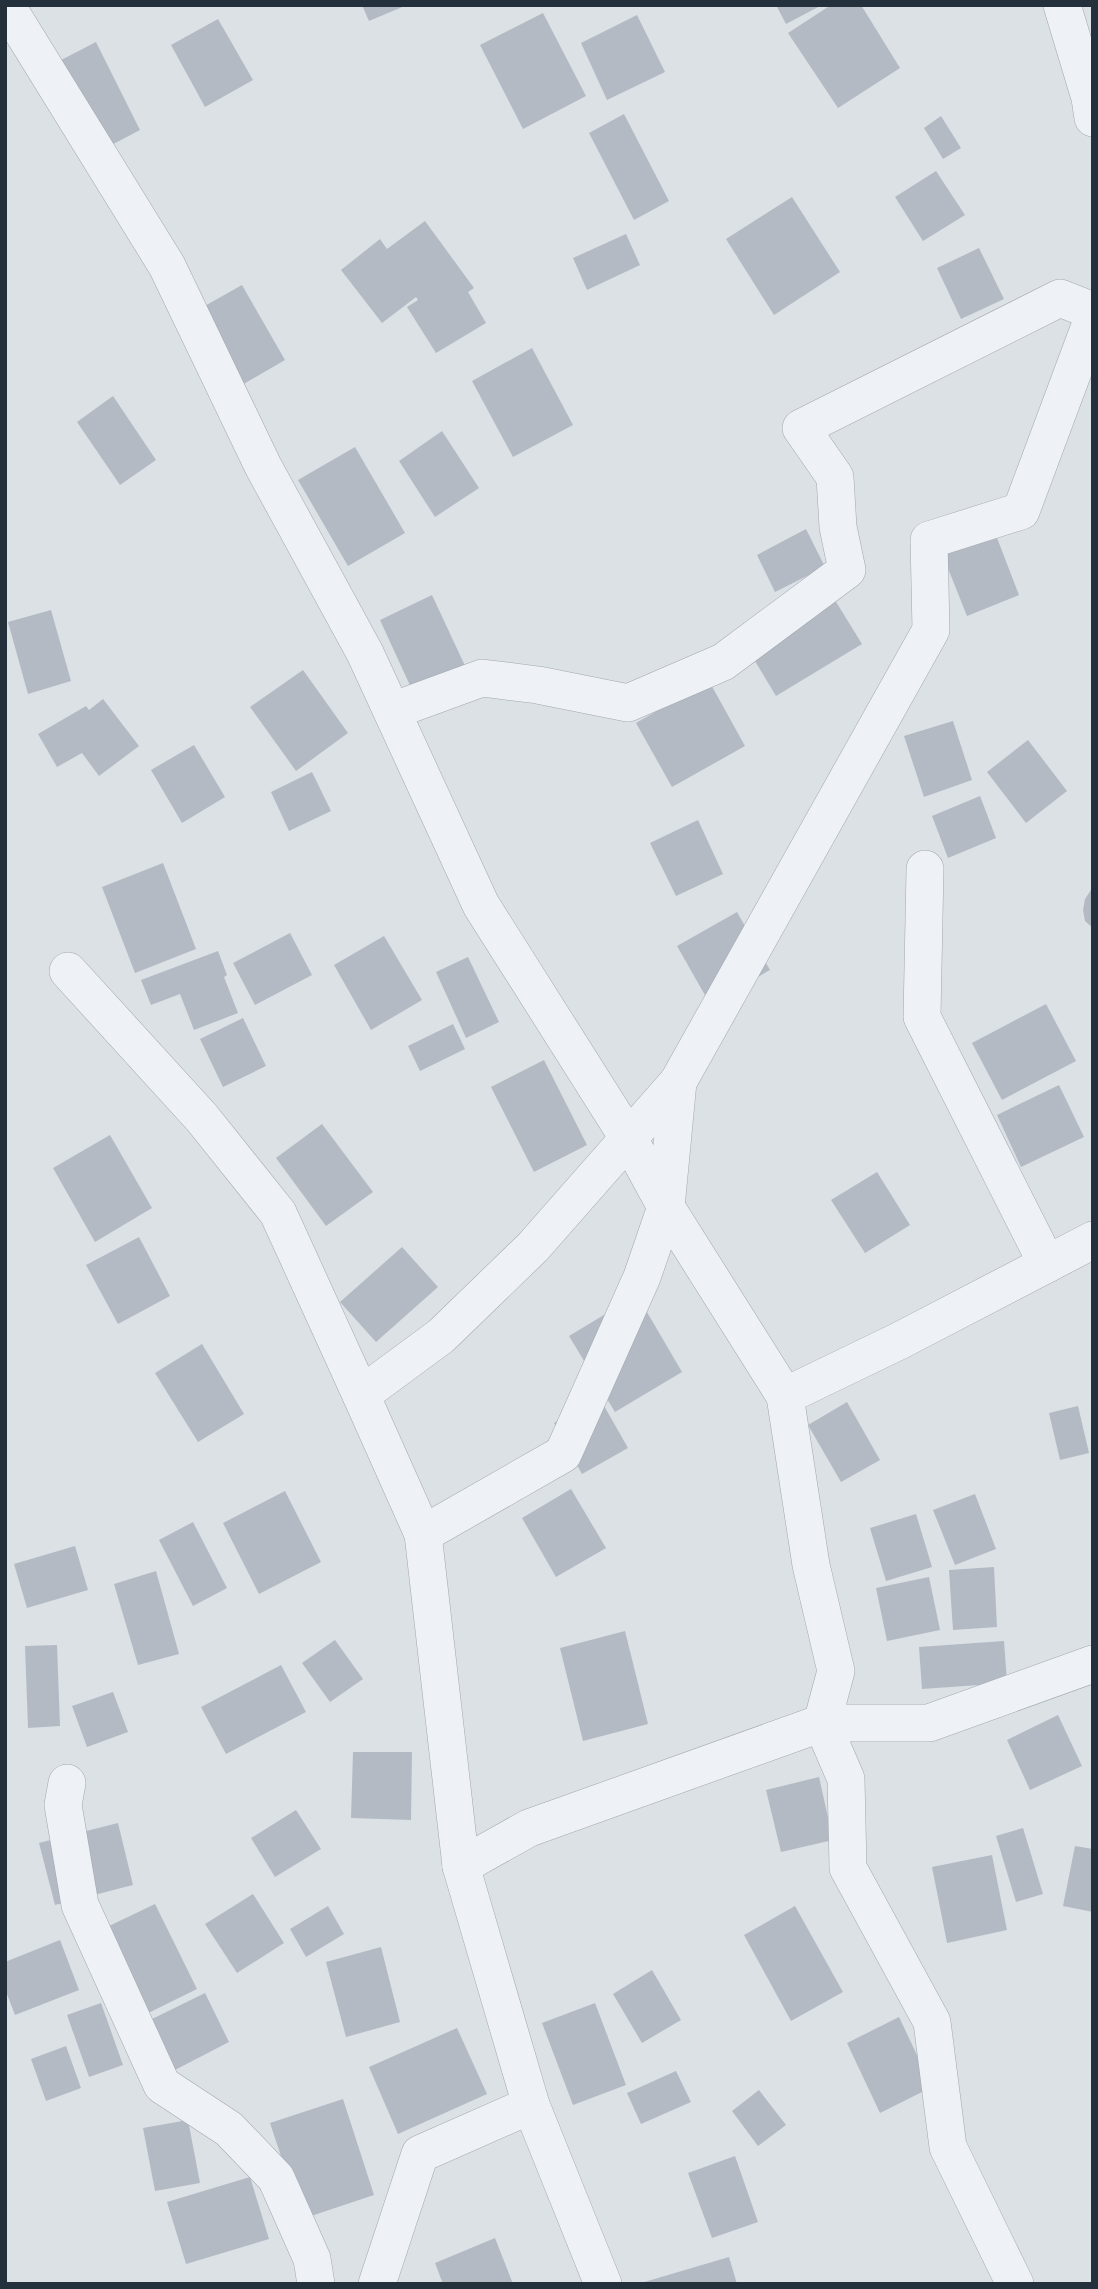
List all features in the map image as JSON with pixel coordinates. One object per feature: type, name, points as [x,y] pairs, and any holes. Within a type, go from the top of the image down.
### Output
[{"type":"street","points":[[6,5],[167,266],[263,466],[365,653],[481,905],[629,1139],[666,1207],[785,1396],[811,1565],[836,1671],[822,1723],[846,1779],[848,1868],[932,2022],[948,2147],[1015,2284]]},
{"type":"street","points":[[1062,5],[1090,98],[1093,118]]},
{"type":"street","points":[[392,711],[482,678],[538,685],[628,703],[723,662],[847,570],[838,527],[835,477],[801,428],[1060,298],[1093,311]]},
{"type":"street","points":[[362,1395],[440,1336],[533,1247],[678,1082],[931,630],[929,540],[1021,511],[1093,318]]},
{"type":"street","points":[[925,869],[922,1017],[1047,1264]]},
{"type":"street","points":[[68,971],[202,1118],[278,1213],[423,1534],[461,1866],[531,2105],[603,2284]]},
{"type":"street","points":[[423,1534],[563,1454],[642,1277],[666,1207],[678,1082]]},
{"type":"street","points":[[785,1396],[899,1341],[1093,1240]]},
{"type":"street","points":[[461,1866],[530,1828],[822,1723],[929,1723],[1093,1664]]},
{"type":"street","points":[[67,1783],[63,1805],[80,1905],[162,2085],[229,2129],[276,2178],[312,2259],[316,2284]]},
{"type":"street","points":[[377,2284],[420,2154],[531,2105]]},
{"type":"building","points":[[362,5],[407,5],[369,21]]},
{"type":"building","points":[[776,5],[822,5],[786,24]]},
{"type":"building","points":[[831,5],[861,5],[900,68],[838,108],[788,33]]},
{"type":"building","points":[[543,13],[586,96],[523,129],[480,45]]},
{"type":"building","points":[[637,15],[665,72],[607,100],[581,43]]},
{"type":"building","points":[[218,19],[253,80],[205,107],[171,45]]},
{"type":"building","points":[[96,42],[140,130],[81,161],[36,73]]},
{"type":"building","points":[[624,114],[669,201],[634,220],[589,133]]},
{"type":"building","points":[[941,116],[961,148],[943,159],[924,128]]},
{"type":"building","points":[[936,171],[965,215],[923,241],[895,197]]},
{"type":"building","points":[[792,197],[840,272],[774,315],[726,239]]},
{"type":"building","points":[[425,221],[474,288],[468,292],[486,323],[436,353],[407,307],[418,300],[416,297],[382,323],[341,270],[380,239],[387,249]]},
{"type":"building","points":[[626,234],[640,265],[587,290],[573,258]]},
{"type":"building","points":[[979,248],[1004,299],[961,319],[937,268]]},
{"type":"building","points":[[242,285],[285,360],[230,392],[187,316]]},
{"type":"building","points":[[532,348],[573,425],[513,457],[472,381]]},
{"type":"building","points":[[113,396],[156,460],[120,485],[77,422]]},
{"type":"building","points":[[442,431],[479,488],[435,517],[399,461]]},
{"type":"building","points":[[355,447],[405,533],[348,566],[298,480]]},
{"type":"building","points":[[806,529],[825,567],[775,592],[757,555]]},
{"type":"building","points":[[994,530],[1019,595],[967,616],[941,551]]},
{"type":"building","points":[[822,579],[862,644],[776,696],[737,631]]},
{"type":"building","points":[[432,595],[466,668],[413,692],[380,620]]},
{"type":"building","points":[[51,610],[71,681],[28,694],[8,622]]},
{"type":"building","points":[[303,670],[348,733],[296,771],[250,707]]},
{"type":"building","points":[[709,681],[745,746],[672,787],[636,723]]},
{"type":"building","points":[[103,699],[139,746],[99,776],[82,753],[57,767],[38,734],[86,706],[89,710]]},
{"type":"building","points":[[953,721],[972,780],[924,797],[904,736]]},
{"type":"building","points":[[1028,740],[1067,791],[1026,823],[987,772]]},
{"type":"building","points":[[194,745],[225,797],[182,823],[151,770]]},
{"type":"building","points":[[312,772],[331,811],[289,831],[271,792]]},
{"type":"building","points":[[980,796],[996,838],[948,858],[932,816]]},
{"type":"building","points":[[698,820],[723,874],[676,896],[650,843]]},
{"type":"building","points":[[163,863],[196,949],[135,973],[102,887]]},
{"type":"building","points":[[1093,887],[1093,928],[1085,921],[1083,910],[1085,899]]},
{"type":"building","points":[[737,912],[770,970],[710,1004],[677,946]]},
{"type":"building","points":[[290,933],[312,975],[255,1005],[233,963]]},
{"type":"building","points":[[384,936],[422,1000],[371,1030],[334,965]]},
{"type":"building","points":[[218,951],[227,975],[224,977],[238,1013],[194,1030],[180,994],[151,1005],[141,980]]},
{"type":"building","points":[[468,957],[499,1022],[466,1038],[436,972]]},
{"type":"building","points":[[1046,1004],[1076,1061],[1002,1100],[972,1043]]},
{"type":"building","points":[[243,1018],[266,1066],[223,1087],[200,1039]]},
{"type":"building","points":[[453,1024],[465,1049],[420,1071],[408,1046]]},
{"type":"building","points":[[544,1060],[587,1145],[534,1172],[491,1087]]},
{"type":"building","points":[[1059,1085],[1084,1137],[1021,1167],[997,1115]]},
{"type":"building","points":[[322,1124],[373,1192],[326,1226],[276,1158]]},
{"type":"building","points":[[110,1135],[152,1208],[95,1242],[53,1168]]},
{"type":"building","points":[[877,1172],[910,1225],[865,1253],[831,1200]]},
{"type":"building","points":[[139,1237],[170,1296],[118,1324],[86,1265]]},
{"type":"building","points":[[402,1247],[438,1287],[376,1342],[340,1302]]},
{"type":"building","points":[[637,1295],[682,1372],[615,1412],[569,1336]]},
{"type":"building","points":[[202,1344],[244,1414],[198,1442],[155,1373]]},
{"type":"building","points":[[599,1397],[628,1448],[582,1474],[554,1423]]},
{"type":"building","points":[[847,1402],[880,1460],[841,1482],[808,1425]]},
{"type":"building","points":[[1078,1406],[1089,1453],[1060,1460],[1049,1413]]},
{"type":"building","points":[[571,1489],[606,1548],[556,1577],[522,1518]]},
{"type":"building","points":[[285,1491],[321,1562],[259,1594],[223,1523]]},
{"type":"building","points":[[975,1494],[996,1549],[955,1565],[933,1510]]},
{"type":"building","points":[[916,1514],[932,1567],[886,1581],[870,1528]]},
{"type":"building","points":[[193,1522],[227,1588],[193,1606],[159,1540]]},
{"type":"building","points":[[75,1546],[88,1590],[27,1608],[14,1564]]},
{"type":"building","points":[[994,1567],[997,1627],[953,1630],[949,1570]]},
{"type":"building","points":[[156,1571],[179,1654],[138,1665],[114,1584]]},
{"type":"building","points":[[929,1577],[940,1630],[887,1641],[876,1588]]},
{"type":"building","points":[[625,1631],[648,1724],[583,1741],[560,1648]]},
{"type":"building","points":[[335,1640],[363,1679],[330,1702],[302,1663]]},
{"type":"building","points":[[1004,1641],[1007,1683],[922,1689],[919,1647]]},
{"type":"building","points":[[57,1645],[60,1726],[28,1728],[25,1646]]},
{"type":"building","points":[[281,1665],[306,1712],[226,1754],[201,1707]]},
{"type":"building","points":[[113,1692],[128,1732],[87,1747],[72,1706]]},
{"type":"building","points":[[1058,1715],[1082,1766],[1030,1790],[1007,1740]]},
{"type":"building","points":[[353,1752],[412,1752],[411,1820],[351,1818]]},
{"type":"building","points":[[819,1777],[833,1840],[781,1852],[766,1790]]},
{"type":"building","points":[[296,1810],[321,1849],[275,1877],[251,1838]]},
{"type":"building","points":[[118,1823],[133,1885],[55,1905],[39,1843]]},
{"type":"building","points":[[1023,1828],[1043,1894],[1016,1902],[996,1836]]},
{"type":"building","points":[[1075,1846],[1093,1849],[1093,1912],[1063,1906]]},
{"type":"building","points":[[992,1855],[1007,1930],[947,1943],[932,1867]]},
{"type":"building","points":[[253,1894],[284,1943],[237,1973],[205,1924]]},
{"type":"building","points":[[155,1904],[197,1989],[128,2023],[86,1937]]},
{"type":"building","points":[[328,1906],[344,1934],[306,1957],[290,1929]]},
{"type":"building","points":[[795,1906],[843,1992],[791,2021],[744,1935]]},
{"type":"building","points":[[60,1940],[79,1990],[15,2015],[5,1989],[5,1962]]},
{"type":"building","points":[[381,1947],[400,2022],[346,2037],[326,1962]]},
{"type":"building","points":[[652,1970],[681,2020],[642,2043],[613,1994]]},
{"type":"building","points":[[205,1993],[229,2042],[171,2072],[146,2022]]},
{"type":"building","points":[[101,2003],[123,2065],[89,2077],[67,2015]]},
{"type":"building","points":[[595,2003],[626,2085],[573,2105],[542,2023]]},
{"type":"building","points":[[899,2017],[932,2087],[880,2113],[847,2043]]},
{"type":"building","points":[[457,2028],[487,2094],[398,2134],[369,2067]]},
{"type":"building","points":[[66,2046],[81,2088],[46,2101],[31,2059]]},
{"type":"building","points":[[676,2071],[691,2102],[641,2124],[627,2093]]},
{"type":"building","points":[[759,2090],[786,2125],[758,2146],[732,2111]]},
{"type":"building","points":[[343,2099],[374,2195],[302,2219],[270,2123]]},
{"type":"building","points":[[188,2120],[200,2183],[155,2191],[143,2128]]},
{"type":"building","points":[[735,2156],[758,2222],[712,2238],[688,2173]]},
{"type":"building","points":[[250,2177],[269,2239],[186,2264],[167,2202]]},
{"type":"building","points":[[495,2238],[513,2284],[443,2284],[435,2263]]},
{"type":"building","points":[[729,2257],[737,2284],[641,2284],[641,2283]]}]
